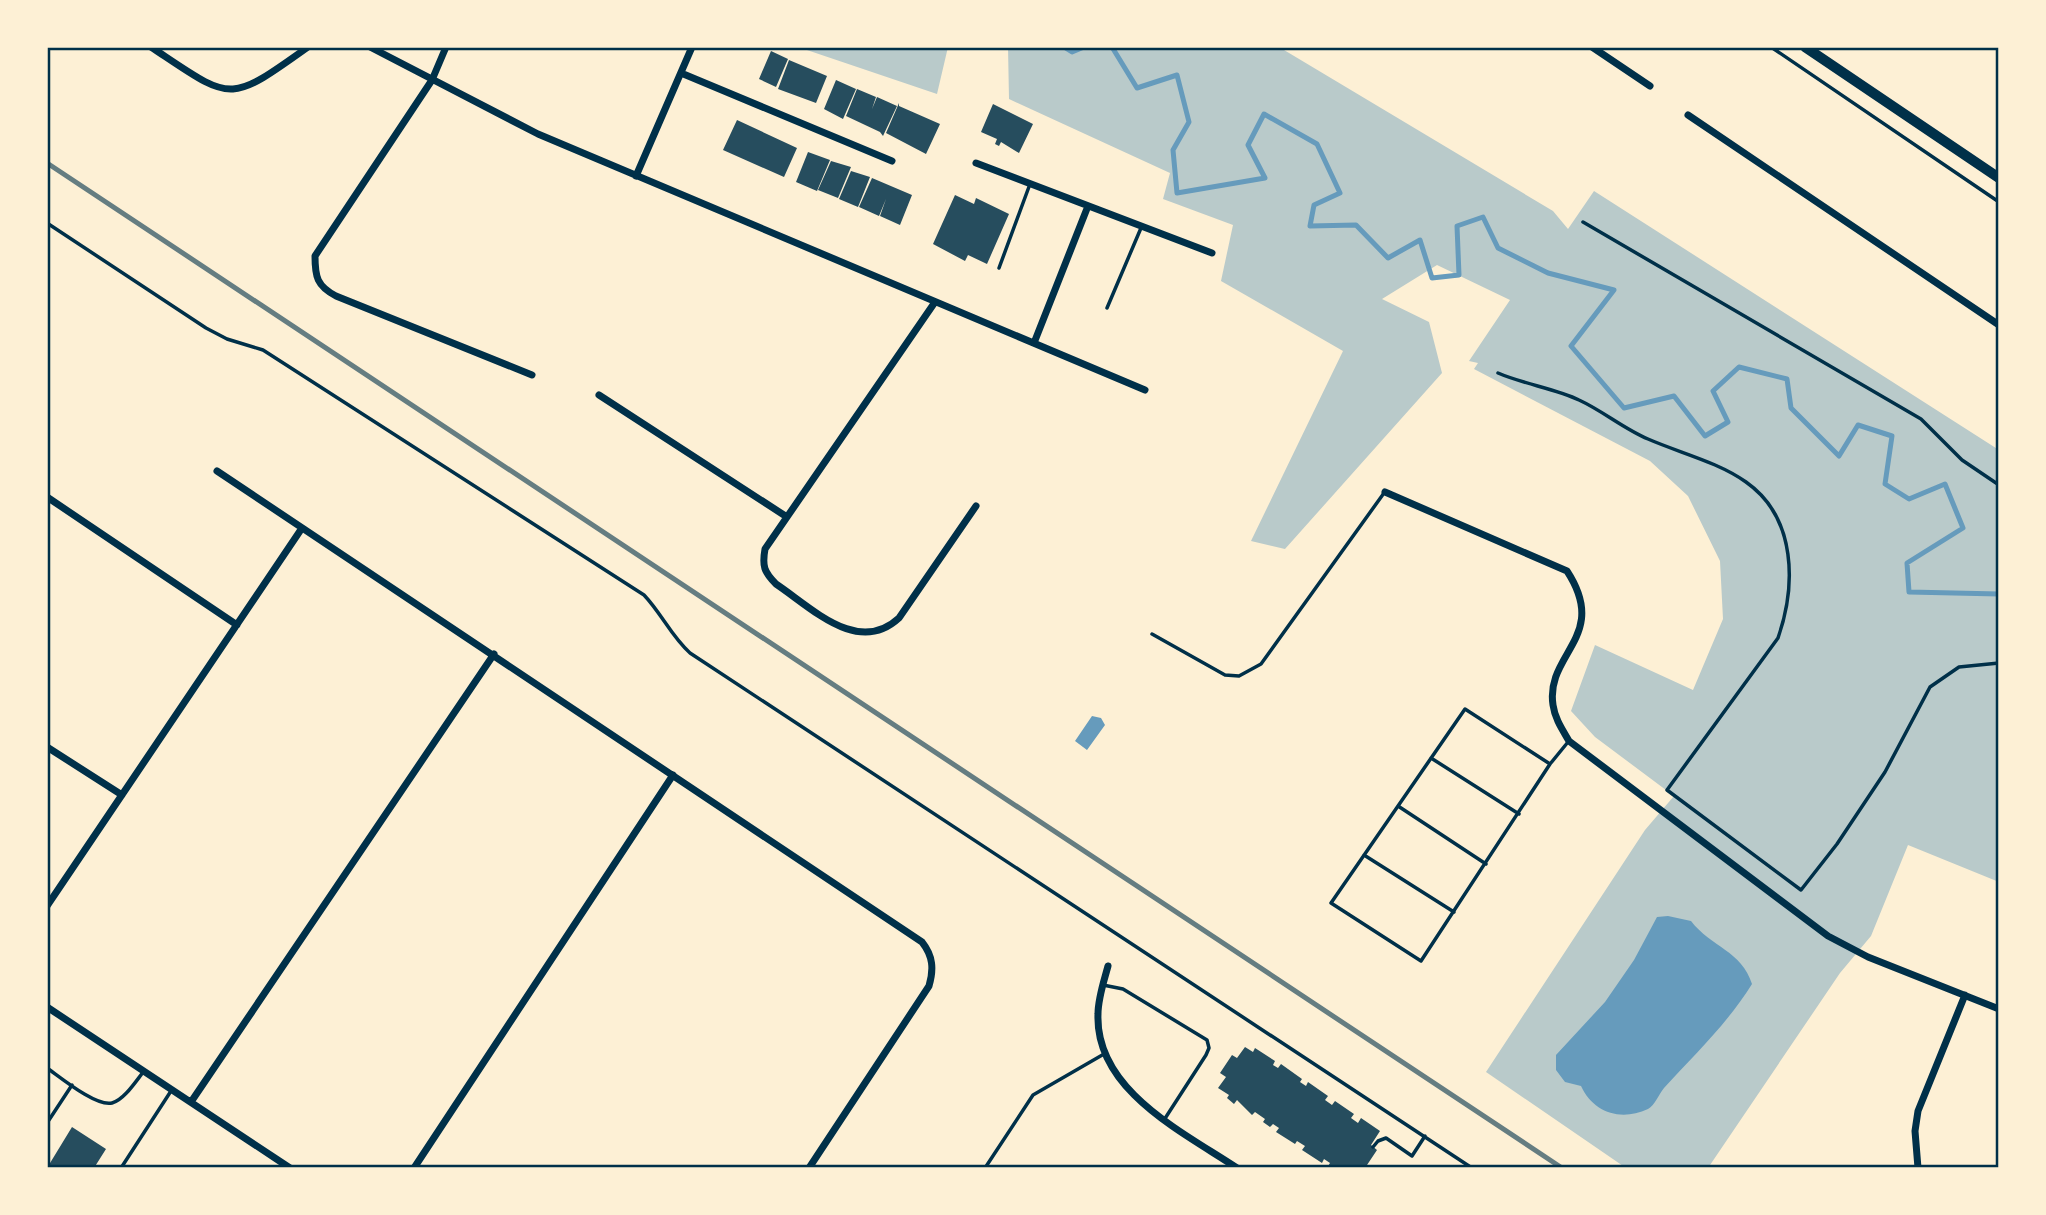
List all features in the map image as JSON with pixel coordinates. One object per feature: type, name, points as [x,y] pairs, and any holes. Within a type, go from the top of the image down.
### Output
[{"type":"street","points":[[151,47],[205,83],[223,90],[239,90],[255,85],[307,47]]},
{"type":"street","points":[[370,47],[538,134],[1145,390]]},
{"type":"street","points":[[446,47],[432,80],[315,256],[315,274],[321,288],[336,296],[532,374]]},
{"type":"street","points":[[636,176],[692,47]]},
{"type":"street","points":[[1592,47],[1650,86]]},
{"type":"street","points":[[1805,47],[1999,178]]},
{"type":"street","points":[[681,73],[892,161]]},
{"type":"street","points":[[1688,115],[1998,323]]},
{"type":"street","points":[[976,163],[1212,253]]},
{"type":"street","points":[[1034,343],[1088,206]]},
{"type":"street","points":[[935,302],[765,549],[762,564],[766,575],[844,629],[874,634],[888,629],[899,618],[976,506]]},
{"type":"street","points":[[599,395],[787,517]]},
{"type":"street","points":[[217,471],[495,654],[922,942],[931,957],[933,974],[929,986],[809,1168]]},
{"type":"street","points":[[1385,492],[1567,571],[1578,588],[1583,606],[1582,623],[1555,684],[1552,703],[1557,720],[1569,741],[1828,936],[1868,957],[1999,1009]]},
{"type":"street","points":[[47,497],[237,625]]},
{"type":"street","points":[[47,906],[302,528]]},
{"type":"street","points":[[191,1102],[495,654]]},
{"type":"street","points":[[47,747],[122,795]]},
{"type":"street","points":[[414,1168],[673,775]]},
{"type":"street","points":[[1108,966],[1097,1015],[1104,1054],[1125,1085],[1164,1120],[1237,1168]]},
{"type":"street","points":[[1918,1168],[1915,1131],[1918,1111],[1965,995]]},
{"type":"street","points":[[47,1007],[191,1102],[279,1165],[290,1168]]},
{"type":"lane","points":[[999,268],[1030,184]]},
{"type":"lane","points":[[1107,308],[1142,226]]},
{"type":"lane","points":[[1152,634],[1225,675],[1239,676],[1251,671],[1275,648],[1385,492]]},
{"type":"lane","points":[[1550,764],[1465,709],[1331,903],[1421,961],[1550,764],[1569,741]]},
{"type":"lane","points":[[1431,758],[1519,814]]},
{"type":"lane","points":[[1398,806],[1486,864]]},
{"type":"lane","points":[[1364,855],[1454,912]]},
{"type":"lane","points":[[1103,985],[1123,989],[1206,1040],[1209,1048],[1206,1055],[1164,1120]]},
{"type":"lane","points":[[985,1168],[1032,1094],[1104,1054]]},
{"type":"lane","points":[[47,1068],[98,1101],[112,1103],[144,1072]]},
{"type":"lane","points":[[47,1123],[72,1085]]},
{"type":"lane","points":[[121,1168],[172,1090]]},
{"type":"path","points":[[1771,47],[1999,202]]},
{"type":"path","points":[[1583,222],[1921,419],[1962,460],[1999,485]]},
{"type":"path","points":[[47,223],[206,328],[227,339],[263,350],[644,595],[658,610],[674,639],[690,653],[1472,1168]]},
{"type":"path","points":[[1498,373],[1528,386],[1577,398],[1645,438],[1733,475],[1748,483],[1773,511],[1781,528],[1791,570],[1787,612],[1778,638],[1667,790],[1801,890],[1837,844],[1885,772],[1930,687],[1959,667],[1999,663]]},
{"type":"path","points":[[1373,1147],[1386,1138],[1412,1156],[1425,1136]]},
{"type":"shaded area","points":[[798,47],[948,47],[937,94]]},
{"type":"shaded area","points":[[1008,47],[1279,47],[1553,211],[1568,229],[1594,191],[1999,450],[1999,882],[1908,845],[1871,936],[1840,973],[1708,1168],[1626,1168],[1486,1072],[1645,830],[1674,796],[1595,737],[1571,711],[1595,645],[1693,690],[1723,619],[1720,561],[1688,496],[1650,461],[1474,369],[1478,363],[1469,361],[1510,300],[1437,265],[1382,299],[1429,322],[1442,373],[1285,549],[1251,541],[1343,351],[1221,281],[1233,225],[1163,199],[1170,173],[1009,99]]},
{"type":"water","points":[[1092,716],[1101,718],[1105,725],[1087,750],[1075,741]]},
{"type":"water","points":[[1668,916],[1691,921],[1734,956],[1752,984],[1721,1026],[1648,1109],[1627,1115],[1609,1112],[1593,1102],[1581,1086],[1565,1082],[1556,1070],[1556,1055],[1605,1002],[1634,960],[1657,917]]},
{"type":"building","points":[[771,51],[788,59],[776,87],[759,79]]},
{"type":"building","points":[[789,60],[827,76],[816,103],[778,89]]},
{"type":"building","points":[[836,80],[856,89],[843,119],[824,109]]},
{"type":"building","points":[[857,89],[876,97],[872,109],[877,97],[897,106],[883,136],[846,116]]},
{"type":"building","points":[[899,103],[899,106],[940,124],[926,154],[886,133]]},
{"type":"building","points":[[993,104],[1033,124],[1019,153],[1001,142],[999,146],[995,144],[997,139],[981,132]]},
{"type":"building","points":[[737,120],[797,148],[784,177],[723,150]]},
{"type":"building","points":[[808,152],[830,160],[817,191],[796,182]]},
{"type":"building","points":[[831,161],[851,167],[838,198],[818,190]]},
{"type":"building","points":[[851,171],[870,177],[858,207],[839,199]]},
{"type":"building","points":[[872,178],[912,195],[900,225],[880,216],[886,199],[879,216],[859,207]]},
{"type":"building","points":[[955,195],[974,204],[976,198],[1009,214],[987,264],[968,255],[965,261],[933,244]]},
{"type":"building","points":[[1245,1047],[1253,1052],[1255,1048],[1275,1061],[1273,1065],[1278,1068],[1281,1064],[1302,1079],[1300,1082],[1306,1086],[1308,1082],[1328,1096],[1325,1100],[1332,1105],[1335,1101],[1354,1114],[1351,1118],[1358,1123],[1361,1118],[1380,1131],[1371,1145],[1377,1150],[1365,1168],[1327,1168],[1330,1163],[1324,1159],[1322,1163],[1302,1150],[1305,1146],[1297,1141],[1295,1144],[1276,1132],[1279,1128],[1273,1124],[1270,1127],[1263,1122],[1265,1119],[1255,1112],[1252,1115],[1237,1100],[1234,1104],[1227,1098],[1229,1095],[1218,1088],[1226,1077],[1220,1073],[1232,1055],[1237,1058]]},
{"type":"building","points":[[72,1127],[106,1149],[94,1168],[47,1168]]},
{"type":"waterway","points":[[1064,47],[1072,52],[1084,47]]},
{"type":"waterway","points":[[1112,47],[1137,88],[1177,75],[1189,122],[1173,150],[1177,193],[1265,178],[1248,145],[1264,114],[1317,144],[1340,193],[1314,205],[1310,226],[1356,225],[1388,258],[1420,240],[1432,278],[1459,275],[1457,226],[1483,217],[1498,248],[1548,273],[1614,290],[1571,346],[1624,408],[1674,396],[1705,436],[1728,422],[1713,391],[1739,367],[1787,379],[1791,408],[1839,456],[1858,425],[1892,436],[1885,484],[1909,499],[1945,484],[1963,528],[1907,563],[1909,592],[1999,594]]},
{"type":"railway","points":[[47,163],[1562,1168]]}]
